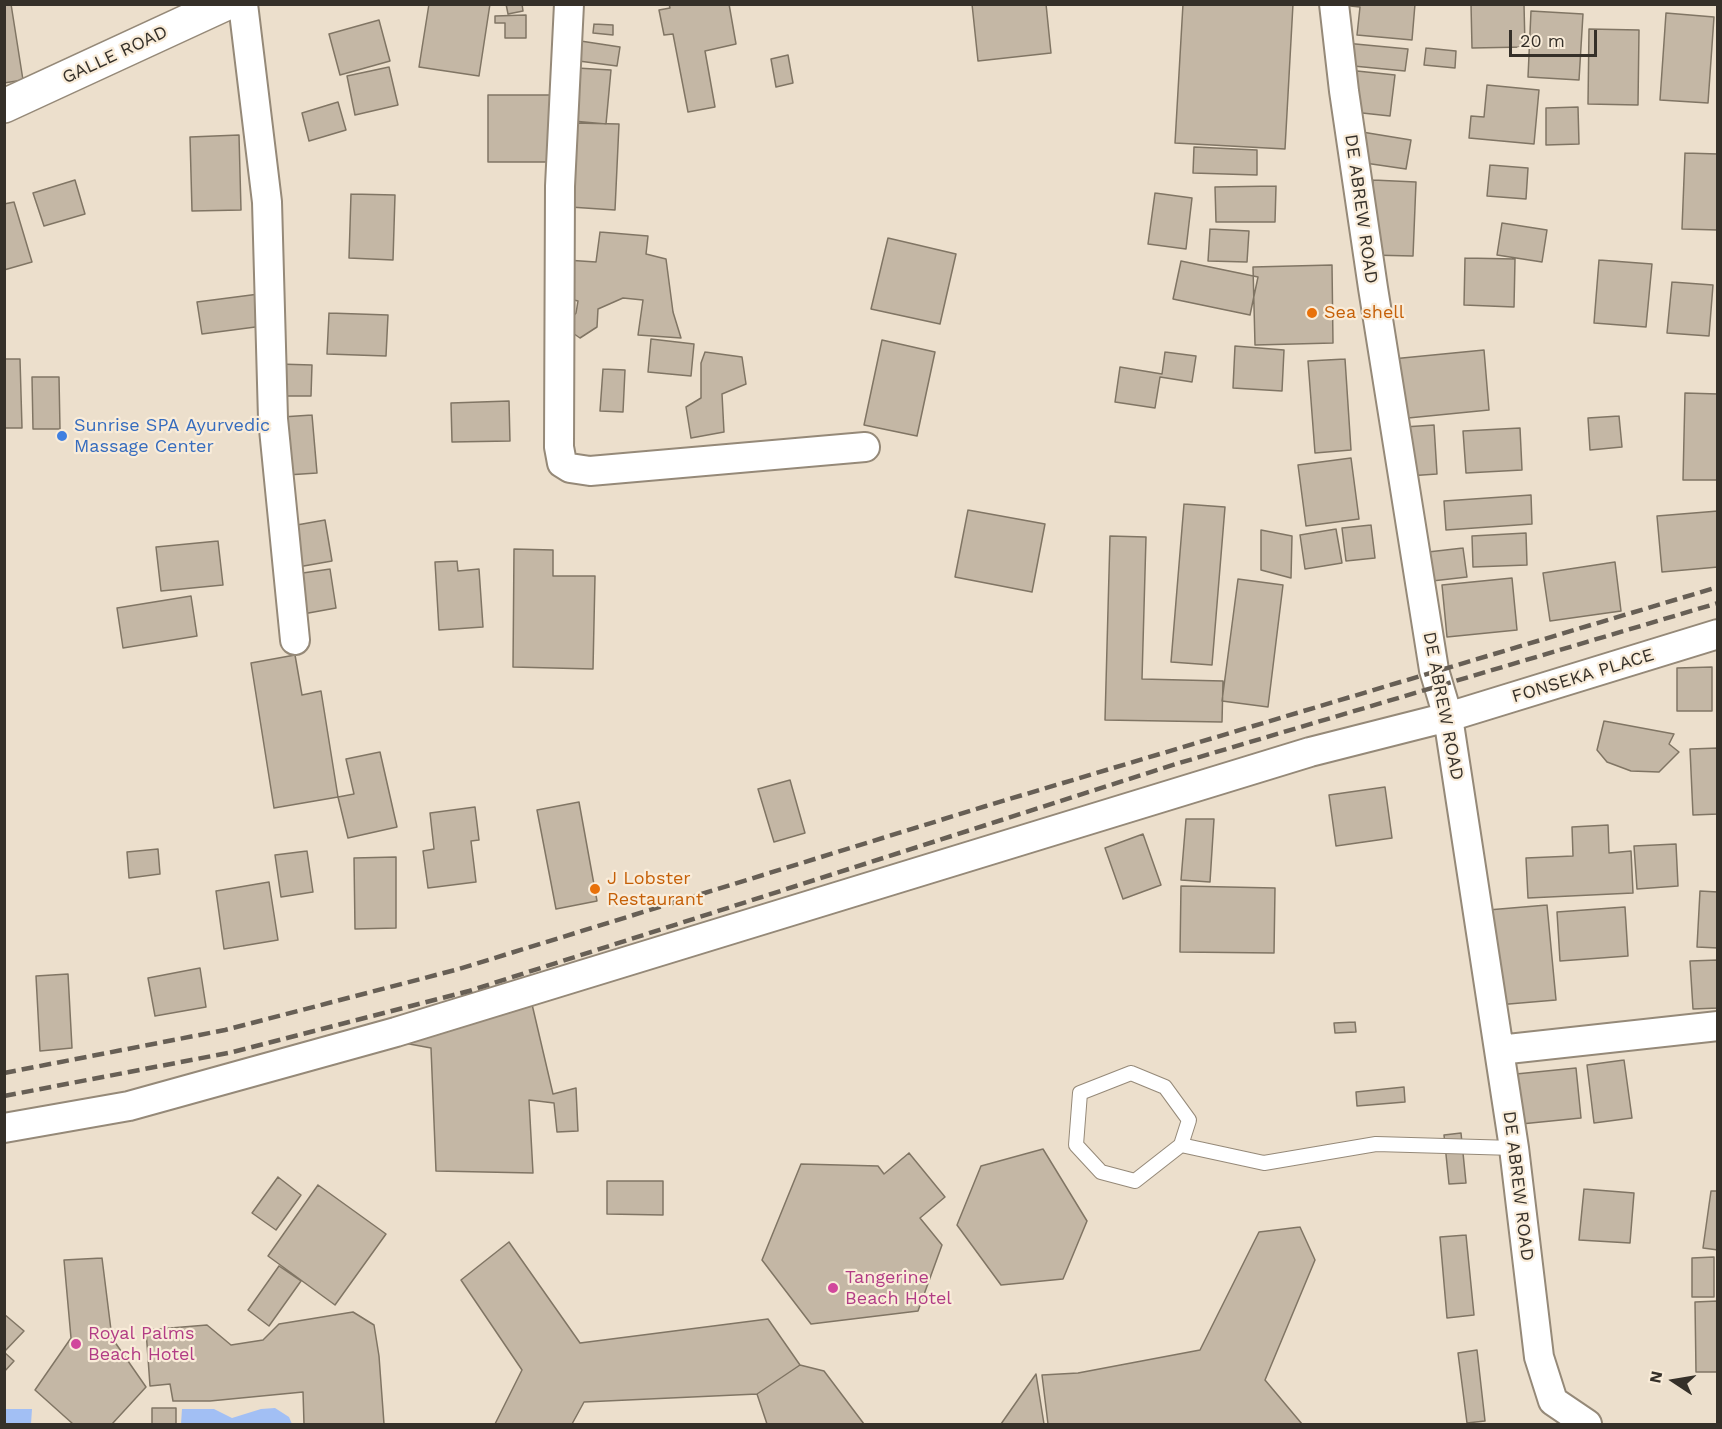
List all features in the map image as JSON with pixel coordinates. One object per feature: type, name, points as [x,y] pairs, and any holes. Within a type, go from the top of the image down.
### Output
[{"type":"highway","name":"GALLE ROAD","points":[[4,106],[225,4]]},
{"type":"street","points":[[243,4],[267,202],[273,419],[295,639]]},
{"type":"street","points":[[569,4],[560,186],[560,447],[562,463],[570,468],[590,471],[865,447]]},
{"type":"street","name":"DE ABREW ROAD","points":[[1334,4],[1344,91],[1373,288],[1434,670],[1448,717],[1514,1148],[1539,1357],[1553,1401],[1587,1425]]},
{"type":"street","name":"FONSEKA PLACE","points":[[4,1128],[129,1106],[396,1032],[1310,752],[1448,717],[1718,634]]},
{"type":"street","points":[[1499,1050],[1718,1026]]},
{"type":"lane","points":[[1131,1073],[1165,1088],[1189,1120],[1181,1145],[1135,1181],[1101,1172],[1076,1145],[1080,1093],[1131,1073]]},
{"type":"lane","points":[[1181,1145],[1264,1163],[1376,1144],[1514,1148]]},
{"type":"water","points":[[275,1408],[289,1417],[292,1424],[181,1424],[182,1409],[214,1409],[232,1418],[261,1409]]},
{"type":"water","points":[[5,1409],[32,1409],[31,1424],[5,1424]]},
{"type":"building","points":[[4,4],[11,4],[23,80],[4,83]]},
{"type":"building","points":[[429,4],[490,4],[479,76],[419,67]]},
{"type":"building","points":[[506,4],[522,4],[523,11],[508,14]]},
{"type":"building","points":[[669,4],[729,4],[736,44],[705,51],[715,107],[688,112],[673,34],[664,35],[659,10],[670,8]]},
{"type":"building","points":[[972,4],[1046,4],[1051,53],[978,61]]},
{"type":"building","points":[[1183,4],[1293,4],[1285,149],[1175,143]]},
{"type":"building","points":[[1415,4],[1412,40],[1357,35],[1360,7],[1341,5]]},
{"type":"building","points":[[1471,4],[1524,4],[1525,47],[1472,48]]},
{"type":"building","points":[[1531,11],[1583,14],[1579,80],[1528,77]]},
{"type":"building","points":[[1666,13],[1714,17],[1708,103],[1660,100]]},
{"type":"building","points":[[526,15],[526,38],[505,38],[505,23],[495,23],[495,16]]},
{"type":"building","points":[[379,20],[390,61],[340,75],[329,34]]},
{"type":"building","points":[[594,24],[613,25],[613,35],[593,33]]},
{"type":"building","points":[[1589,29],[1639,30],[1638,105],[1588,104]]},
{"type":"building","points":[[574,40],[620,47],[617,66],[571,60]]},
{"type":"building","points":[[1345,43],[1408,49],[1405,71],[1343,65]]},
{"type":"building","points":[[1426,48],[1456,51],[1455,68],[1424,65]]},
{"type":"building","points":[[788,55],[793,83],[776,87],[771,59]]},
{"type":"building","points":[[389,67],[398,105],[355,115],[347,76]]},
{"type":"building","points":[[577,68],[611,70],[606,124],[573,121]]},
{"type":"building","points":[[1357,71],[1395,75],[1390,116],[1353,112]]},
{"type":"building","points":[[1487,85],[1539,90],[1534,144],[1469,138],[1471,116],[1484,117]]},
{"type":"building","points":[[488,95],[550,95],[550,162],[488,162]]},
{"type":"building","points":[[338,102],[346,130],[309,141],[302,113]]},
{"type":"building","points":[[1578,107],[1579,144],[1546,145],[1546,108]]},
{"type":"building","points":[[574,123],[619,124],[615,210],[570,207]]},
{"type":"building","points":[[1362,132],[1411,140],[1406,169],[1358,162]]},
{"type":"building","points":[[239,135],[241,210],[192,211],[190,137]]},
{"type":"building","points":[[1194,147],[1257,150],[1257,175],[1193,173]]},
{"type":"building","points":[[1685,153],[1718,154],[1718,230],[1682,229]]},
{"type":"building","points":[[1490,165],[1528,168],[1526,199],[1487,196]]},
{"type":"building","points":[[75,180],[85,214],[44,226],[33,193]]},
{"type":"building","points":[[1373,180],[1416,182],[1413,256],[1369,255]]},
{"type":"building","points":[[1276,186],[1275,222],[1216,222],[1215,187]]},
{"type":"building","points":[[1155,193],[1192,198],[1186,249],[1148,244]]},
{"type":"building","points":[[351,194],[395,195],[393,260],[349,258]]},
{"type":"building","points":[[14,202],[32,262],[4,270],[4,204]]},
{"type":"building","points":[[1502,223],[1547,230],[1542,262],[1497,255]]},
{"type":"building","points":[[1210,229],[1249,231],[1247,262],[1208,261]]},
{"type":"building","points":[[600,232],[648,236],[646,254],[666,259],[673,312],[681,338],[638,335],[643,300],[623,298],[598,309],[597,327],[580,338],[564,327],[576,313],[578,301],[562,297],[566,260],[596,262]]},
{"type":"building","points":[[888,238],[956,254],[940,324],[871,309]]},
{"type":"building","points":[[1465,258],[1515,259],[1514,307],[1464,305]]},
{"type":"building","points":[[1599,260],[1652,264],[1646,327],[1594,323]]},
{"type":"building","points":[[1181,261],[1258,277],[1250,315],[1173,299]]},
{"type":"building","points":[[1332,265],[1333,343],[1255,345],[1253,267]]},
{"type":"building","points":[[1672,282],[1713,285],[1709,336],[1667,333]]},
{"type":"building","points":[[259,294],[263,326],[202,334],[197,302]]},
{"type":"building","points":[[329,313],[388,315],[386,356],[327,354]]},
{"type":"building","points":[[651,339],[694,344],[691,376],[648,372]]},
{"type":"building","points":[[882,340],[935,352],[917,436],[864,425]]},
{"type":"building","points":[[1235,346],[1284,350],[1282,391],[1233,388]]},
{"type":"building","points":[[1484,350],[1489,410],[1398,419],[1392,359]]},
{"type":"building","points":[[705,352],[742,357],[746,384],[722,394],[724,432],[691,438],[686,407],[701,398],[701,363]]},
{"type":"building","points":[[1165,352],[1196,356],[1192,382],[1160,377],[1155,408],[1115,402],[1120,367],[1162,374]]},
{"type":"building","points":[[4,359],[20,359],[22,428],[4,428]]},
{"type":"building","points":[[1345,359],[1351,450],[1315,453],[1308,361]]},
{"type":"building","points":[[278,364],[312,365],[311,396],[278,396]]},
{"type":"building","points":[[603,369],[625,370],[623,412],[600,411]]},
{"type":"building","points":[[32,377],[59,377],[60,429],[33,429]]},
{"type":"building","points":[[1685,393],[1718,394],[1718,480],[1683,480]]},
{"type":"building","points":[[509,401],[510,441],[452,442],[451,403]]},
{"type":"building","points":[[312,415],[317,473],[287,475],[282,417]]},
{"type":"building","points":[[1619,416],[1622,447],[1590,450],[1588,418]]},
{"type":"building","points":[[1434,425],[1437,474],[1408,476],[1404,427]]},
{"type":"building","points":[[1520,428],[1522,470],[1466,473],[1463,431]]},
{"type":"building","points":[[1351,458],[1359,519],[1306,526],[1298,465]]},
{"type":"building","points":[[1531,495],[1532,524],[1446,530],[1444,501]]},
{"type":"building","points":[[1184,504],[1225,507],[1212,665],[1171,662]]},
{"type":"building","points":[[968,510],[1045,524],[1032,592],[955,577]]},
{"type":"building","points":[[1718,511],[1718,567],[1662,572],[1657,516]]},
{"type":"building","points":[[325,520],[332,561],[298,567],[291,526]]},
{"type":"building","points":[[1371,525],[1375,558],[1346,561],[1342,528]]},
{"type":"building","points":[[1336,529],[1342,563],[1305,569],[1300,535]]},
{"type":"building","points":[[1261,530],[1292,536],[1291,578],[1261,570]]},
{"type":"building","points":[[1526,533],[1527,565],[1473,567],[1472,536]]},
{"type":"building","points":[[1110,536],[1146,537],[1142,679],[1223,681],[1222,722],[1105,720]]},
{"type":"building","points":[[218,541],[223,585],[161,591],[156,547]]},
{"type":"building","points":[[1463,548],[1467,577],[1432,581],[1428,552]]},
{"type":"building","points":[[514,549],[553,550],[553,576],[595,576],[593,669],[513,667]]},
{"type":"building","points":[[457,561],[458,571],[479,569],[483,627],[439,630],[435,562]]},
{"type":"building","points":[[1615,562],[1621,611],[1550,621],[1543,573]]},
{"type":"building","points":[[330,569],[336,608],[303,614],[296,574]]},
{"type":"building","points":[[1512,578],[1517,630],[1447,637],[1442,585]]},
{"type":"building","points":[[1238,579],[1283,585],[1268,707],[1222,701]]},
{"type":"building","points":[[191,596],[197,636],[123,648],[117,608]]},
{"type":"building","points":[[295,655],[302,695],[321,691],[338,797],[274,808],[251,663]]},
{"type":"building","points":[[1712,667],[1712,711],[1677,711],[1677,668]]},
{"type":"building","points":[[1604,721],[1674,734],[1669,744],[1679,752],[1659,772],[1631,771],[1607,762],[1597,750]]},
{"type":"building","points":[[1718,748],[1718,814],[1693,815],[1690,749]]},
{"type":"building","points":[[380,752],[397,827],[348,838],[338,797],[354,794],[346,759]]},
{"type":"building","points":[[790,780],[805,833],[774,842],[758,789]]},
{"type":"building","points":[[1385,787],[1392,838],[1336,846],[1329,795]]},
{"type":"building","points":[[579,802],[597,901],[556,909],[537,810]]},
{"type":"building","points":[[475,807],[479,840],[471,841],[476,882],[428,888],[423,851],[434,849],[430,813]]},
{"type":"building","points":[[1186,819],[1214,819],[1210,882],[1181,880]]},
{"type":"building","points":[[1608,825],[1609,853],[1631,851],[1633,893],[1528,898],[1526,858],[1573,856],[1572,827]]},
{"type":"building","points":[[1143,834],[1161,885],[1123,899],[1105,848]]},
{"type":"building","points":[[1676,844],[1678,886],[1637,889],[1634,846]]},
{"type":"building","points":[[158,849],[160,874],[129,878],[127,852]]},
{"type":"building","points":[[307,851],[313,892],[281,897],[275,855]]},
{"type":"building","points":[[396,857],[396,928],[355,929],[354,858]]},
{"type":"building","points":[[269,882],[278,940],[224,949],[216,891]]},
{"type":"building","points":[[1181,886],[1275,888],[1274,953],[1180,952]]},
{"type":"building","points":[[1700,891],[1718,892],[1718,948],[1697,947]]},
{"type":"building","points":[[1547,905],[1556,1000],[1497,1005],[1488,910]]},
{"type":"building","points":[[1625,907],[1628,956],[1560,961],[1557,912]]},
{"type":"building","points":[[1718,960],[1718,1008],[1693,1009],[1690,961]]},
{"type":"building","points":[[200,968],[206,1007],[155,1016],[148,978]]},
{"type":"building","points":[[68,974],[72,1048],[40,1051],[36,976]]},
{"type":"building","points":[[531,1000],[553,1094],[576,1088],[578,1131],[557,1132],[554,1103],[529,1100],[533,1173],[436,1171],[431,1048],[404,1043]]},
{"type":"building","points":[[1355,1022],[1356,1032],[1335,1033],[1334,1023]]},
{"type":"building","points":[[1624,1060],[1632,1118],[1594,1123],[1587,1065]]},
{"type":"building","points":[[1576,1068],[1581,1118],[1511,1125],[1506,1075]]},
{"type":"building","points":[[1404,1087],[1405,1102],[1357,1106],[1356,1092]]},
{"type":"building","points":[[1461,1133],[1466,1183],[1449,1184],[1444,1135]]},
{"type":"building","points":[[1043,1149],[1087,1221],[1063,1279],[1001,1285],[957,1225],[981,1166]]},
{"type":"building","points":[[909,1153],[945,1197],[920,1218],[942,1245],[918,1311],[811,1324],[762,1260],[801,1164],[878,1166],[884,1174]]},
{"type":"building","points":[[278,1177],[301,1195],[276,1230],[252,1213]]},
{"type":"building","points":[[607,1181],[663,1181],[663,1215],[607,1214]]},
{"type":"building","points":[[318,1185],[386,1234],[335,1305],[268,1256]]},
{"type":"building","points":[[1584,1189],[1634,1193],[1630,1243],[1579,1240]]},
{"type":"building","points":[[1711,1191],[1718,1191],[1718,1250],[1703,1248]]},
{"type":"building","points":[[1300,1227],[1315,1260],[1265,1380],[1302,1424],[1048,1424],[1042,1375],[1078,1373],[1200,1350],[1259,1232]]},
{"type":"building","points":[[1466,1235],[1474,1315],[1447,1318],[1440,1237]]},
{"type":"building","points":[[509,1242],[580,1343],[768,1319],[800,1365],[757,1394],[584,1402],[572,1424],[495,1424],[522,1370],[461,1280]]},
{"type":"building","points":[[1714,1257],[1714,1297],[1692,1297],[1692,1258]]},
{"type":"building","points":[[102,1258],[112,1338],[146,1387],[112,1424],[73,1424],[35,1390],[71,1338],[64,1260]]},
{"type":"building","points":[[279,1266],[301,1281],[269,1326],[248,1310]]},
{"type":"building","points":[[1718,1301],[1718,1372],[1696,1372],[1695,1302]]},
{"type":"building","points":[[353,1312],[374,1325],[379,1356],[384,1424],[304,1424],[303,1392],[210,1401],[173,1401],[170,1384],[150,1386],[146,1330],[207,1325],[231,1345],[263,1340],[279,1324]]},
{"type":"building","points":[[4,1314],[24,1331],[4,1352]]},
{"type":"building","points":[[1477,1350],[1485,1421],[1467,1423],[1458,1353]]},
{"type":"building","points":[[4,1352],[14,1361],[4,1372]]},
{"type":"building","points":[[800,1365],[824,1371],[864,1424],[767,1424],[757,1394]]},
{"type":"building","points":[[1036,1374],[1044,1424],[1001,1424]]},
{"type":"building","points":[[152,1408],[176,1408],[176,1424],[152,1424]]},
{"type":"railway","points":[[4,1073],[225,1030],[459,969],[986,806],[1718,587]]},
{"type":"railway","points":[[4,1096],[233,1052],[469,991],[1176,764],[1718,603]]},
{"type":"place","name":"Sea shell","points":[[1312,313]]},
{"type":"place","name":"Sunrise SPA Ayurvedic Massage Center","points":[[62,436]]},
{"type":"place","name":"J Lobster Restaurant","points":[[595,889]]},
{"type":"place","name":"Tangerine Beach Hotel","points":[[833,1288]]},
{"type":"place","name":"Royal Palms Beach Hotel","points":[[76,1344]]}]
